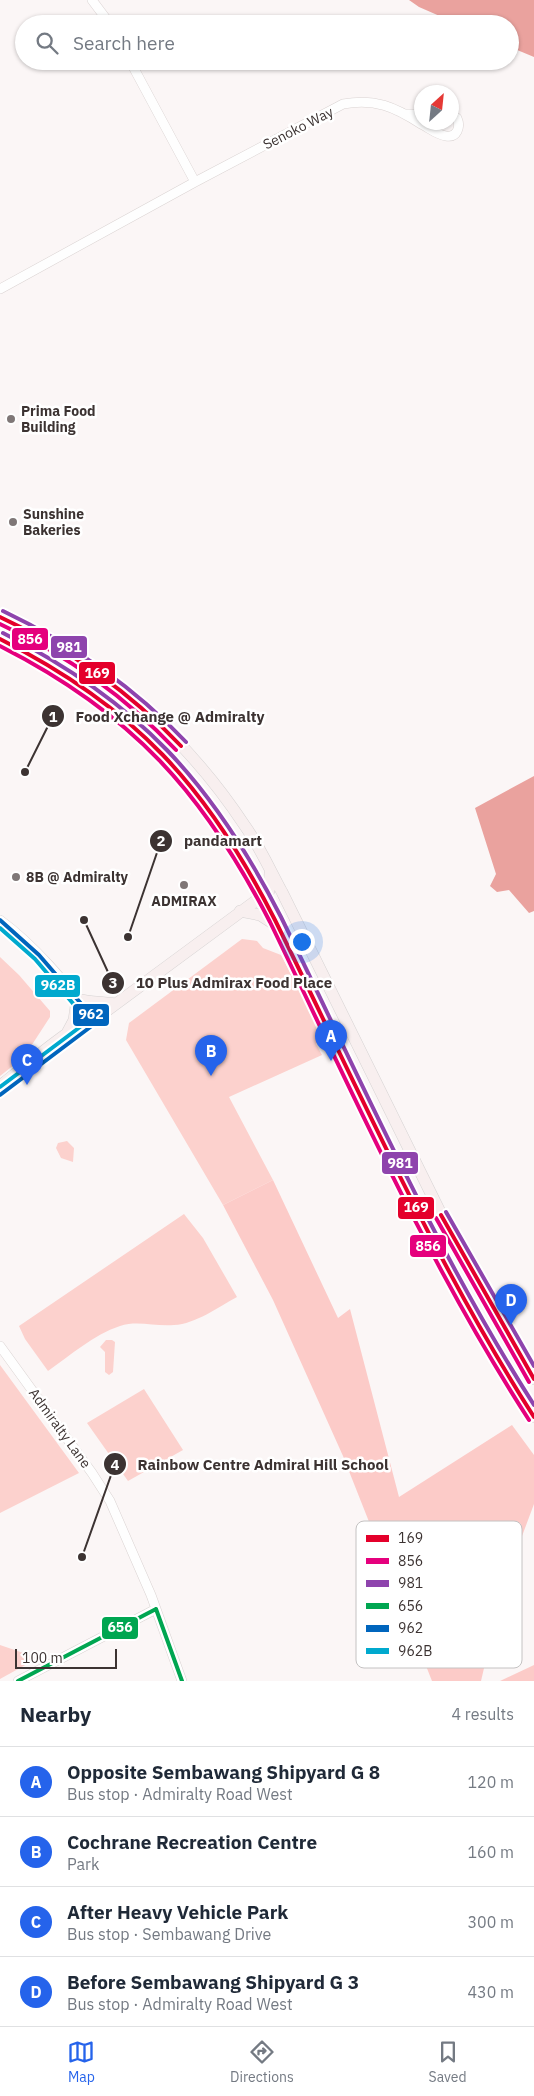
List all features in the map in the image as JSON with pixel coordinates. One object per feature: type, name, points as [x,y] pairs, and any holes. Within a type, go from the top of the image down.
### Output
[{"type":"main road","points":[[0,616],[83,662],[151,714],[214,782],[245,825],[270,868],[448,1228],[534,1379]]},
{"type":"main road","points":[[0,639],[54,667],[101,698],[154,746],[194,788],[214,815],[235,847],[281,930],[370,1118],[460,1294],[508,1377],[534,1416]]},
{"type":"main road","points":[[0,1095],[96,1018],[269,891],[270,868]]},
{"type":"main road","points":[[240,911],[260,914],[281,930]]},
{"type":"main road","points":[[64,1037],[74,1020],[77,999],[115,1004]]},
{"type":"main road","points":[[0,1086],[64,1037],[96,1018]]},
{"type":"street","points":[[92,0],[103,15]]},
{"type":"street","points":[[135,70],[195,182]]},
{"type":"street","name":"Senoko Way","points":[[0,289],[195,182],[343,104],[365,101],[381,104],[414,119]]},
{"type":"street","name":"Senoko Way","points":[[406,114],[414,114]]},
{"type":"street","name":"Senoko Way","points":[[433,130],[440,134],[452,136],[457,130]]},
{"type":"street","points":[[0,920],[14,930],[41,957],[96,1018]]},
{"type":"street","name":"Admiralty Lane","points":[[0,1346],[92,1473],[110,1501],[156,1608],[182,1681]]},
{"type":"street","points":[[18,1681],[156,1608]]},
{"type":"shaded area","points":[[409,0],[534,0],[534,57],[519,51],[519,15],[437,15],[419,7]]},
{"type":"shaded area","points":[[534,776],[534,911],[529,913],[509,890],[497,892],[490,886],[496,874],[475,808]]},
{"type":"shaded area","points":[[242,939],[257,941],[263,948],[281,955],[323,1034],[316,1044],[322,1055],[229,1097],[273,1180],[223,1205],[126,1040],[129,1023]]},
{"type":"shaded area","points":[[0,957],[19,975],[50,1011],[50,1017],[24,1057],[0,1076]]},
{"type":"shaded area","points":[[67,1141],[74,1148],[73,1162],[61,1158],[56,1148],[58,1143]]},
{"type":"shaded area","points":[[273,1180],[338,1318],[350,1309],[399,1497],[512,1425],[534,1455],[534,1504],[522,1536],[522,1521],[369,1521],[343,1456],[273,1300],[223,1205]]},
{"type":"shaded area","points":[[184,1214],[203,1238],[237,1297],[199,1318],[182,1324],[127,1324],[120,1326],[82,1346],[48,1371],[25,1339],[19,1326]]},
{"type":"shaded area","points":[[106,1340],[115,1342],[113,1372],[109,1375],[105,1372],[105,1352],[100,1347]]},
{"type":"shaded area","points":[[0,1365],[79,1473],[0,1513]]},
{"type":"shaded area","points":[[144,1389],[183,1450],[128,1481],[87,1423]]},
{"type":"shaded area","points":[[0,1645],[38,1658],[0,1679]]},
{"type":"shaded area","points":[[534,1665],[534,1681],[500,1681]]},
{"type":"shaded area","points":[[427,1668],[484,1668],[481,1681],[432,1681]]},
{"type":"transit line","name":"981","points":[[3,611],[77,652],[100,668],[145,703],[186,742]]},
{"type":"transit line","name":"169","points":[[0,617],[50,643],[97,673],[140,707],[181,746]]},
{"type":"transit line","name":"856","points":[[0,624],[49,649],[94,678],[157,730],[176,750]]},
{"type":"transit line","name":"981","points":[[3,633],[51,659],[94,688],[133,718],[167,750],[199,786],[228,825],[281,917],[401,1165],[464,1287],[534,1405]]},
{"type":"transit line","name":"169","points":[[0,639],[48,665],[90,693],[128,722],[163,755],[194,790],[222,829],[249,872],[275,920],[430,1235],[497,1357],[534,1417]]},
{"type":"transit line","name":"856","points":[[0,646],[47,672],[88,699],[126,728],[159,760],[190,795],[218,833],[245,876],[270,922],[424,1238],[492,1360],[529,1420]]},
{"type":"transit line","name":"962","points":[[0,920],[39,955],[97,1022],[0,1095]]},
{"type":"transit line","name":"962B","points":[[0,928],[35,959],[88,1021],[0,1087]]},
{"type":"transit line","name":"981","points":[[446,1212],[534,1366]]},
{"type":"transit line","name":"169","points":[[441,1215],[534,1379]]},
{"type":"transit line","name":"856","points":[[436,1218],[529,1382]]},
{"type":"transit line","name":"656","points":[[156,1609],[182,1681]]},
{"type":"transit line","name":"656","points":[[18,1681],[156,1609]]},
{"type":"place","name":"Prima Food Building","points":[[11,419]]},
{"type":"place","name":"Sunshine Bakeries","points":[[13,522]]},
{"type":"place","name":"Food Xchange @ Admiralty","points":[[25,772]]},
{"type":"place","name":"8B @ Admiralty","points":[[16,877]]},
{"type":"place","name":"ADMIRAX","points":[[184,885]]},
{"type":"place","name":"10 Plus Admirax Food Place","points":[[84,920]]},
{"type":"place","name":"pandamart","points":[[128,937]]},
{"type":"place","name":"Opposite Sembawang Shipyard G 8","points":[[331,1061]]},
{"type":"place","name":"Cochrane Recreation Centre","points":[[211,1076]]},
{"type":"place","name":"After Heavy Vehicle Park","points":[[27,1085]]},
{"type":"place","name":"Before Sembawang Shipyard G 3","points":[[511,1325]]},
{"type":"place","name":"Rainbow Centre Admiral Hill School","points":[[82,1557]]}]
